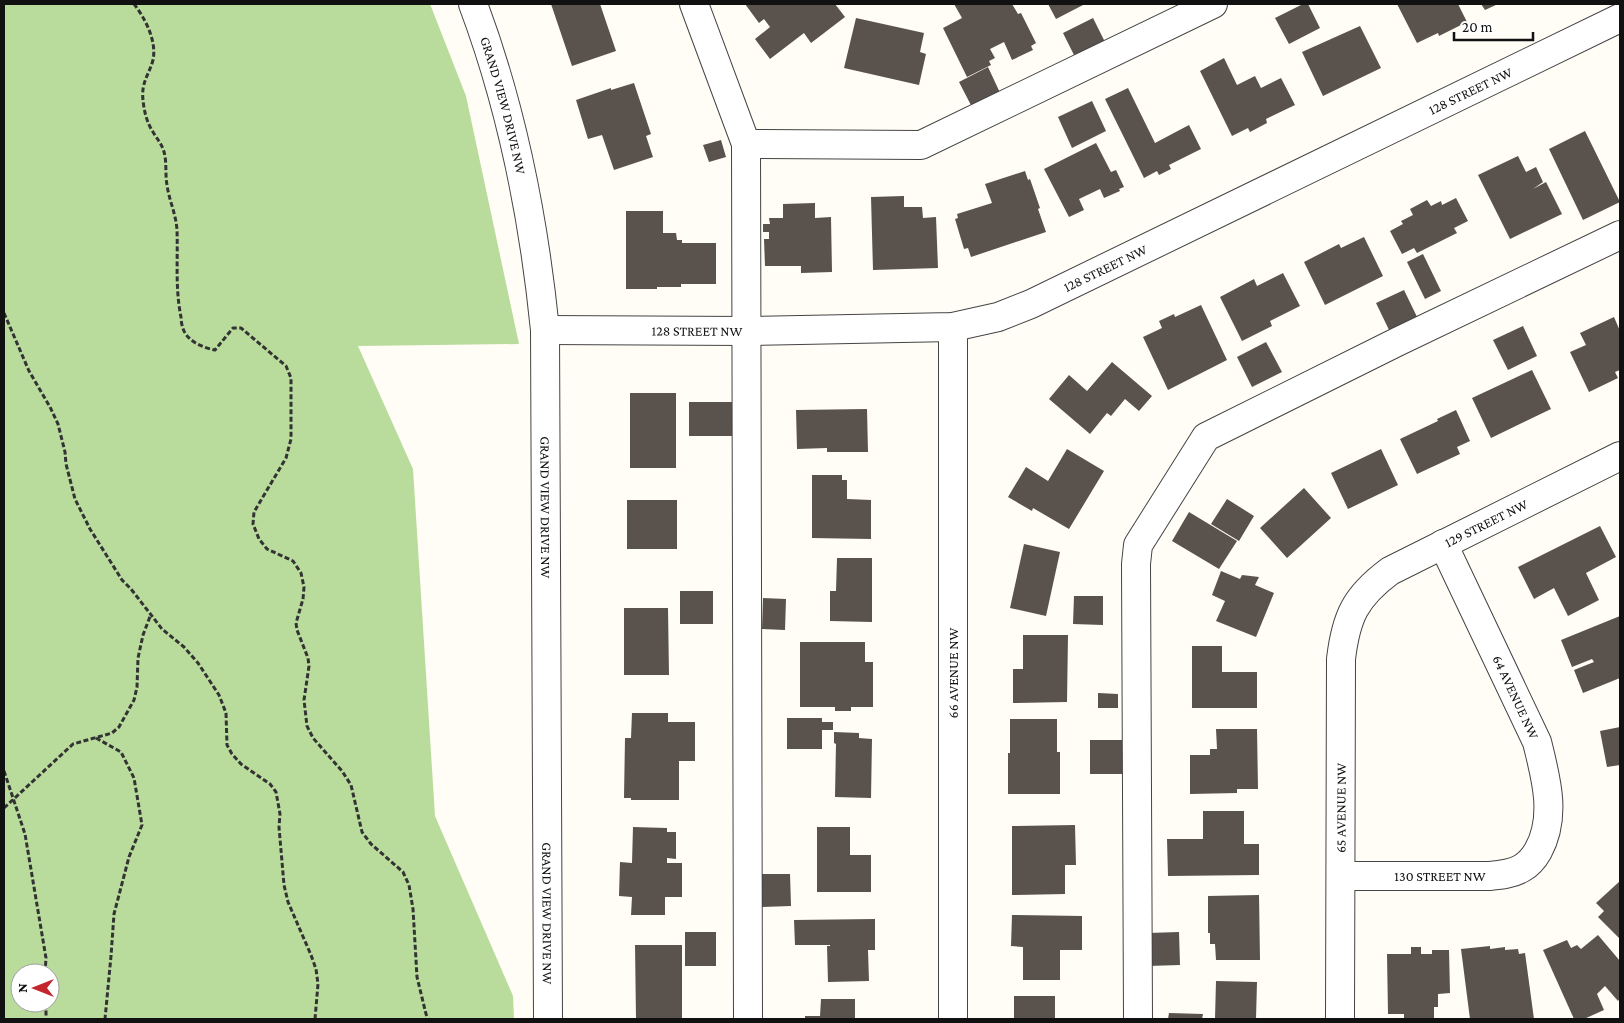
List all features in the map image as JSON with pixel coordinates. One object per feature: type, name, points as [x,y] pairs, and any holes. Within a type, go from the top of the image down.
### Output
[{"type":"street","name":"GRAND VIEW DRIVE NW","points":[[473,4],[490,53],[518,158],[531,225],[545,330],[548,1019]]},
{"type":"street","points":[[694,4],[746,144],[748,1019]]},
{"type":"street","points":[[746,144],[921,145],[1214,4]]},
{"type":"street","name":"128 STREET NW","points":[[545,330],[747,331],[953,327],[998,317],[1031,304],[1614,20]]},
{"type":"street","points":[[1138,1019],[1136,564],[1138,545],[1206,437],[1620,235]]},
{"type":"street","name":"66 AVENUE NW","points":[[952,1019],[953,327]]},
{"type":"street","name":"129 STREET NW","points":[[1359,599],[1374,583],[1390,571],[1618,462]]},
{"type":"street","name":"64 AVENUE NW","points":[[1443,544],[1537,742],[1544,771],[1548,813],[1544,840],[1534,858]]},
{"type":"street","name":"65 AVENUE NW","points":[[1340,1019],[1341,659],[1344,635],[1359,599]]},
{"type":"street","name":"130 STREET NW","points":[[1341,876],[1497,875],[1522,868],[1534,858]]},
{"type":"path","points":[[134,4],[148,26],[154,52],[153,60],[143,84],[143,99],[149,124],[164,152],[167,187],[174,209],[177,229],[177,285],[179,309],[184,332],[192,340],[206,348],[215,350],[233,328],[241,328],[286,366],[291,378],[291,439],[286,458],[254,512],[254,524],[259,539],[266,549],[293,561],[300,573],[304,587],[303,599],[296,623],[309,666],[304,700],[307,726],[313,738],[334,761],[351,785],[362,832],[371,844],[403,872],[409,886],[414,909],[417,977],[428,1019]]},
{"type":"path","points":[[4,313],[28,370],[58,424],[70,482],[80,510],[93,535],[122,580],[162,629],[184,647],[220,695],[226,713],[227,745],[232,754],[241,764],[270,784],[276,792],[280,814],[279,827],[284,885],[288,902],[312,955],[316,969],[318,984],[315,1019]]},
{"type":"path","points":[[4,808],[72,744],[112,733],[119,727],[134,700],[137,687],[138,658],[143,635],[151,614]]},
{"type":"path","points":[[96,738],[121,752],[134,778],[142,825],[129,857],[114,914],[105,1019]]},
{"type":"path","points":[[4,770],[25,834],[46,963]]},
{"type":"green space","points":[[4,4],[430,4],[466,96],[519,344],[358,346],[413,469],[435,816],[513,996],[514,1019],[4,1019]]},
{"type":"building","points":[[551,4],[600,4],[616,51],[572,66]]},
{"type":"building","points":[[745,4],[835,4],[845,17],[811,43],[804,33],[770,59],[755,39],[770,27],[764,19],[759,23]]},
{"type":"building","points":[[954,4],[1012,4],[1018,14],[1021,13],[1036,43],[1031,46],[1033,50],[1012,60],[1004,42],[990,49],[995,58],[989,61],[991,65],[967,77],[943,28],[962,18]]},
{"type":"building","points":[[1048,4],[1085,4],[1056,19]]},
{"type":"building","points":[[1303,4],[1308,4],[1320,28],[1289,44],[1275,18]]},
{"type":"building","points":[[1397,4],[1458,4],[1467,22],[1439,36],[1438,33],[1417,43]]},
{"type":"building","points":[[1481,4],[1498,4],[1485,10]]},
{"type":"building","points":[[856,18],[924,33],[920,52],[926,54],[919,85],[844,68]]},
{"type":"building","points":[[1093,18],[1106,44],[1076,59],[1063,33]]},
{"type":"building","points":[[1360,26],[1381,68],[1323,96],[1302,52]]},
{"type":"building","points":[[1224,58],[1237,85],[1255,76],[1261,88],[1281,78],[1295,105],[1266,119],[1267,123],[1250,132],[1248,128],[1232,136],[1200,71]]},
{"type":"building","points":[[988,67],[1002,97],[974,111],[959,82]]},
{"type":"building","points":[[634,83],[651,134],[646,136],[653,157],[614,170],[602,135],[588,139],[576,100],[611,88],[611,90]]},
{"type":"building","points":[[1128,88],[1155,143],[1189,125],[1201,149],[1169,165],[1171,169],[1159,175],[1157,171],[1144,178],[1105,99]]},
{"type":"building","points":[[1092,101],[1106,131],[1072,148],[1058,117]]},
{"type":"building","points":[[1585,131],[1620,202],[1583,220],[1549,149]]},
{"type":"building","points":[[721,140],[726,157],[709,162],[703,145]]},
{"type":"building","points":[[1096,143],[1111,172],[1116,170],[1124,187],[1119,189],[1120,191],[1104,198],[1100,189],[1079,199],[1084,210],[1069,217],[1044,169]]},
{"type":"building","points":[[1518,156],[1526,172],[1536,167],[1543,182],[1533,189],[1546,182],[1562,214],[1510,239],[1478,175]]},
{"type":"building","points":[[1025,171],[1028,180],[1030,179],[1040,208],[1038,209],[1046,232],[971,257],[968,248],[964,249],[955,219],[958,218],[957,214],[992,203],[985,184]]},
{"type":"building","points":[[904,196],[904,207],[922,207],[923,218],[936,217],[938,268],[873,270],[871,197]]},
{"type":"building","points":[[1456,198],[1468,221],[1454,228],[1457,233],[1417,253],[1414,248],[1402,254],[1390,231],[1403,224],[1401,221],[1413,215],[1410,209],[1427,200],[1431,206],[1441,201],[1442,205]]},
{"type":"building","points":[[815,203],[815,218],[831,217],[832,272],[801,273],[801,266],[765,266],[764,239],[769,239],[769,232],[763,232],[763,224],[770,224],[769,218],[783,218],[783,204]]},
{"type":"building","points":[[626,211],[663,211],[663,233],[676,233],[677,240],[682,240],[682,243],[716,243],[716,284],[681,284],[681,287],[626,289]]},
{"type":"building","points":[[1364,237],[1383,276],[1325,305],[1304,262],[1339,244],[1341,248]]},
{"type":"building","points":[[1423,254],[1441,291],[1425,299],[1407,262]]},
{"type":"building","points":[[1283,273],[1300,306],[1270,321],[1272,326],[1242,341],[1220,297],[1254,279],[1257,286]]},
{"type":"building","points":[[1404,290],[1419,321],[1391,334],[1376,303]]},
{"type":"building","points":[[1201,305],[1227,360],[1168,390],[1143,337],[1162,328],[1159,321],[1174,314],[1175,317]]},
{"type":"building","points":[[1614,317],[1620,331],[1620,370],[1615,372],[1618,378],[1589,392],[1570,352],[1586,345],[1580,333]]},
{"type":"building","points":[[1523,326],[1537,356],[1508,370],[1493,340]]},
{"type":"building","points":[[1266,342],[1282,372],[1252,387],[1237,357]]},
{"type":"building","points":[[1112,362],[1152,396],[1139,411],[1125,399],[1111,416],[1107,413],[1090,434],[1049,399],[1069,375],[1087,391]]},
{"type":"building","points":[[1532,370],[1551,409],[1491,438],[1472,398]]},
{"type":"building","points":[[630,393],[676,393],[676,468],[630,468]]},
{"type":"building","points":[[689,402],[733,402],[733,436],[689,436]]},
{"type":"building","points":[[867,409],[868,452],[827,452],[827,448],[797,449],[796,410]]},
{"type":"building","points":[[1456,410],[1470,441],[1457,447],[1460,454],[1417,474],[1400,439]]},
{"type":"building","points":[[1067,449],[1104,471],[1069,529],[1033,508],[1032,511],[1008,497],[1026,467],[1048,481]]},
{"type":"building","points":[[1381,449],[1398,485],[1348,509],[1331,473]]},
{"type":"building","points":[[812,475],[842,475],[842,480],[847,480],[847,499],[871,500],[871,539],[812,538]]},
{"type":"building","points":[[1304,488],[1331,518],[1287,558],[1260,528]]},
{"type":"building","points":[[1227,499],[1254,516],[1239,541],[1211,524]]},
{"type":"building","points":[[627,500],[677,500],[677,549],[627,549]]},
{"type":"building","points":[[1189,512],[1237,541],[1219,569],[1172,541]]},
{"type":"building","points":[[1600,526],[1616,557],[1586,573],[1599,600],[1568,616],[1554,588],[1534,599],[1518,567]]},
{"type":"building","points":[[1024,544],[1060,552],[1046,616],[1010,608]]},
{"type":"building","points":[[837,558],[872,558],[872,622],[830,621],[830,591],[836,591]]},
{"type":"building","points":[[1221,571],[1240,579],[1242,575],[1259,577],[1255,585],[1274,593],[1256,637],[1216,621],[1225,601],[1212,595]]},
{"type":"building","points":[[680,591],[713,591],[713,624],[680,624]]},
{"type":"building","points":[[1074,596],[1103,596],[1103,625],[1073,624]]},
{"type":"building","points":[[763,598],[786,599],[785,630],[762,629]]},
{"type":"building","points":[[624,608],[668,608],[669,675],[624,675]]},
{"type":"building","points":[[1620,616],[1620,678],[1583,693],[1574,670],[1594,662],[1592,659],[1572,667],[1561,640]]},
{"type":"building","points":[[1023,635],[1068,635],[1067,702],[1013,703],[1013,669],[1023,669]]},
{"type":"building","points":[[800,642],[865,642],[865,662],[873,662],[873,707],[851,707],[851,711],[835,711],[835,707],[800,707]]},
{"type":"building","points":[[1192,646],[1222,646],[1222,672],[1257,672],[1257,708],[1192,708]]},
{"type":"building","points":[[1098,693],[1118,694],[1118,708],[1098,708]]},
{"type":"building","points":[[632,713],[668,713],[668,722],[695,722],[695,761],[679,761],[679,800],[631,800],[631,798],[624,798],[625,738],[631,738]]},
{"type":"building","points":[[787,718],[822,718],[822,722],[833,722],[833,730],[822,730],[822,749],[787,749]]},
{"type":"building","points":[[1010,719],[1057,719],[1057,752],[1060,752],[1060,794],[1008,794]]},
{"type":"building","points":[[1620,727],[1620,765],[1607,767],[1600,731]]},
{"type":"building","points":[[1216,729],[1257,729],[1258,789],[1237,789],[1237,793],[1190,794],[1190,755],[1210,755],[1210,749],[1217,749]]},
{"type":"building","points":[[834,732],[859,733],[859,738],[872,739],[871,798],[835,797],[836,744],[834,743]]},
{"type":"building","points":[[1090,740],[1122,740],[1122,774],[1090,774]]},
{"type":"building","points":[[1203,811],[1244,811],[1244,844],[1259,844],[1259,875],[1168,876],[1167,839],[1203,839]]},
{"type":"building","points":[[1075,825],[1076,865],[1065,865],[1065,894],[1012,895],[1012,826]]},
{"type":"building","points":[[633,827],[667,828],[667,832],[676,832],[676,859],[667,858],[667,863],[682,863],[682,897],[665,897],[665,915],[631,915],[632,897],[619,896],[620,862],[632,863]]},
{"type":"building","points":[[817,827],[850,827],[850,855],[871,855],[871,892],[817,892]]},
{"type":"building","points":[[760,874],[790,874],[791,906],[761,907]]},
{"type":"building","points":[[1620,881],[1620,939],[1598,917],[1604,911],[1596,903]]},
{"type":"building","points":[[1259,895],[1260,960],[1216,960],[1215,944],[1210,944],[1210,933],[1208,933],[1208,896]]},
{"type":"building","points":[[1012,915],[1082,916],[1082,950],[1060,950],[1060,980],[1023,980],[1023,947],[1011,946]]},
{"type":"building","points":[[875,919],[875,950],[868,950],[869,981],[828,982],[827,946],[830,945],[795,945],[794,920]]},
{"type":"building","points":[[685,932],[716,932],[716,966],[685,966]]},
{"type":"building","points":[[1179,932],[1180,965],[1148,966],[1148,933]]},
{"type":"building","points":[[1598,935],[1620,961],[1620,998],[1618,1001],[1605,986],[1597,994],[1604,1010],[1584,1019],[1574,1019],[1543,950],[1567,940],[1571,948],[1577,945],[1581,949]]},
{"type":"building","points":[[635,945],[682,945],[682,1019],[636,1019]]},
{"type":"building","points":[[1490,946],[1490,949],[1505,947],[1505,950],[1518,949],[1519,954],[1525,953],[1534,1019],[1470,1019],[1461,949]]},
{"type":"building","points":[[1411,947],[1421,947],[1421,954],[1432,954],[1432,950],[1449,950],[1450,993],[1438,994],[1438,1007],[1434,1007],[1434,1018],[1404,1019],[1404,1014],[1388,1014],[1387,954],[1411,954]]},
{"type":"building","points":[[1216,981],[1257,982],[1256,1019],[1215,1019]]},
{"type":"building","points":[[1014,996],[1055,996],[1055,1019],[1014,1019]]},
{"type":"building","points":[[821,999],[855,999],[855,1019],[805,1019],[805,1016],[820,1016]]},
{"type":"building","points":[[1169,1013],[1203,1014],[1202,1019],[1168,1019]]}]
